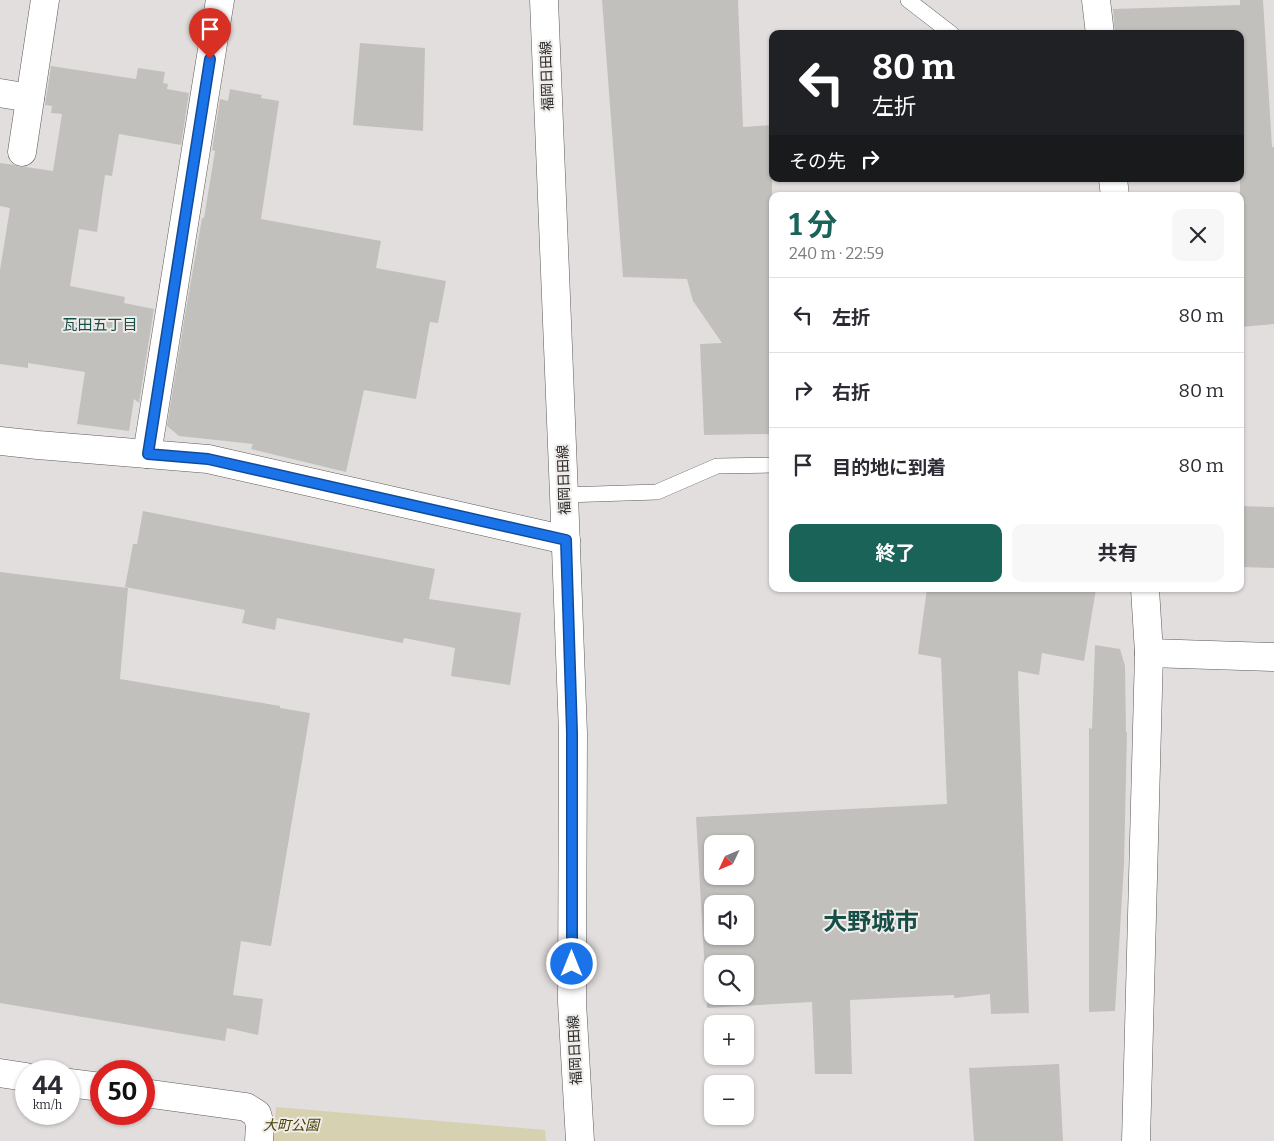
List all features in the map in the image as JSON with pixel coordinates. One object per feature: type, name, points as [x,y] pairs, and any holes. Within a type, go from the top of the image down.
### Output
[{"type":"street","points":[[22,152],[45,0]]},
{"type":"street","points":[[148,454],[220,0]]},
{"type":"street","name":"福岡日田線","points":[[544,0],[566,540],[572,733],[572,1002],[580,1141]]},
{"type":"street","points":[[1096,0],[1100,30]]},
{"type":"street","points":[[0,93],[30,98]]},
{"type":"street","points":[[0,441],[208,459],[566,540]]},
{"type":"street","points":[[1136,1141],[1149,653],[1145,592]]},
{"type":"street","points":[[1149,653],[1274,657]]},
{"type":"street","points":[[0,1073],[15,1075]]},
{"type":"street","points":[[155,1095],[246,1107],[257,1114],[260,1124],[259,1141]]},
{"type":"lane","points":[[908,0],[947,30]]},
{"type":"lane","points":[[564,496],[657,492],[717,466],[769,465]]},
{"type":"green space","name":"大町公園","points":[[276,1107],[545,1130],[546,1141],[273,1141]]},
{"type":"building","points":[[602,0],[738,0],[743,127],[769,125],[769,182],[772,182],[772,192],[769,192],[769,434],[704,435],[700,344],[722,343],[693,301],[687,279],[623,277]]},
{"type":"building","points":[[1240,0],[1263,0],[1272,147],[1274,147],[1274,324],[1244,327],[1244,192],[1240,192],[1240,182],[1244,182],[1244,30],[1115,30],[1113,9],[1240,5]]},
{"type":"building","points":[[360,43],[425,48],[423,131],[353,125]]},
{"type":"building","points":[[51,66],[136,79],[138,68],[165,72],[163,83],[168,84],[167,89],[189,93],[181,145],[119,134],[112,176],[105,175],[97,232],[79,229],[70,286],[125,297],[124,303],[154,309],[139,403],[134,399],[129,431],[77,424],[85,372],[28,363],[28,368],[0,364],[0,270],[10,208],[0,206],[0,163],[53,171],[62,114],[51,113],[52,106],[45,105]]},
{"type":"building","points":[[230,89],[262,95],[261,98],[279,101],[261,219],[381,241],[376,268],[446,281],[438,323],[430,322],[416,399],[364,390],[346,472],[251,449],[253,444],[179,436],[167,426],[215,151],[212,150],[220,99],[228,101]]},
{"type":"building","points":[[1244,506],[1274,507],[1274,568],[1244,567]]},
{"type":"building","points":[[143,511],[435,569],[429,599],[521,613],[510,685],[451,676],[455,648],[404,638],[403,643],[277,618],[275,630],[242,623],[245,610],[125,587],[133,544],[137,544]]},
{"type":"building","points":[[0,572],[128,588],[120,679],[280,706],[280,708],[310,713],[271,946],[241,941],[233,995],[263,999],[258,1035],[227,1028],[225,1041],[0,1003]]},
{"type":"building","points":[[927,592],[1096,592],[1084,661],[1042,653],[1039,675],[1018,671],[1029,1013],[991,1014],[990,994],[954,998],[954,995],[850,1000],[852,1074],[815,1074],[812,1002],[707,1008],[707,1005],[754,1005],[754,955],[704,956],[696,817],[947,804],[941,658],[918,654]]},
{"type":"building","points":[[1095,645],[1120,649],[1125,666],[1127,732],[1124,865],[1115,1011],[1089,1012],[1089,728],[1092,729]]},
{"type":"building","points":[[1059,1064],[1063,1141],[974,1141],[969,1068]]},
{"type":"district","name":"瓦田五丁目","points":[[100,325]]},
{"type":"district","name":"大野城市","points":[[871,922]]},
{"type":"route","points":[[210,59],[148,454],[208,459],[566,540],[572,733],[572,964]]}]
